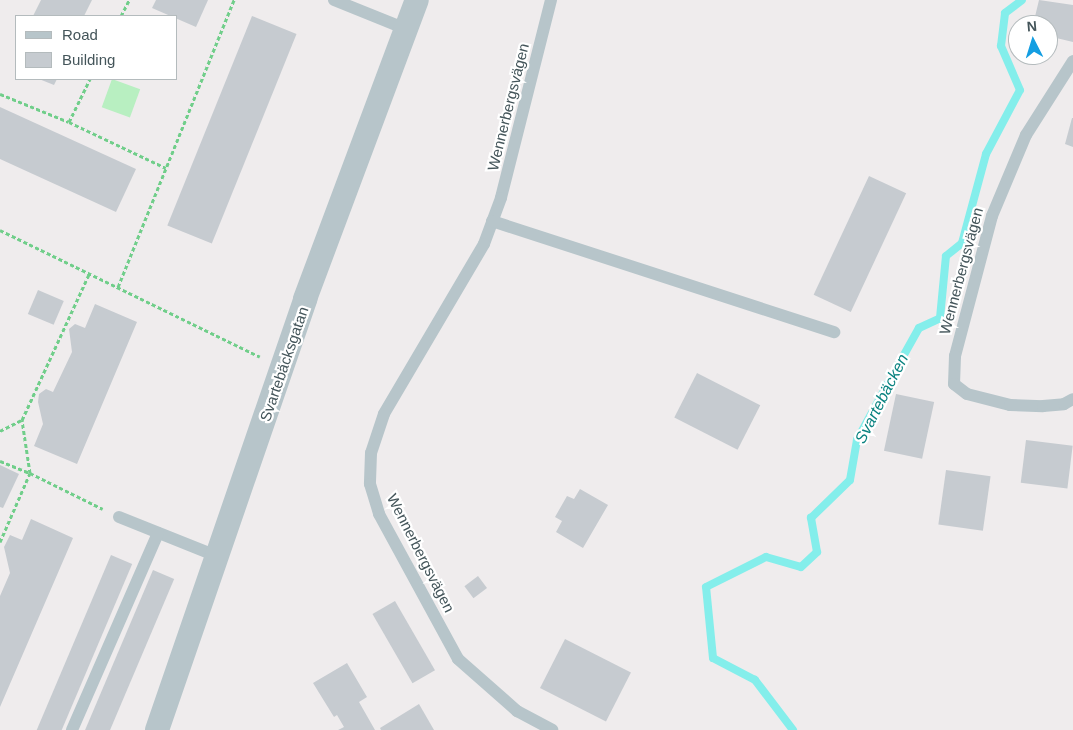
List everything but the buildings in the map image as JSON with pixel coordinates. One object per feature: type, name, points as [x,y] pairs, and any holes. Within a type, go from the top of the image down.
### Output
[{"type":"street","name":"Svartebäcksgatan","points":[[157,730],[219,557],[282,368],[417,0]]},
{"type":"lane","points":[[334,0],[406,29]]},
{"type":"lane","name":"Wennerbergsvägen","points":[[552,0],[515,151],[484,244],[384,414],[371,453],[370,484],[379,514],[458,659],[517,711],[552,730]]},
{"type":"lane","name":"Wennerbergsvägen","points":[[1073,61],[1026,135],[992,216],[955,356],[954,384],[967,394],[1010,405],[1043,406],[1064,404],[1073,399]]},
{"type":"lane","points":[[492,221],[834,332]]},
{"type":"lane","points":[[119,518],[219,557]]},
{"type":"lane","points":[[72,730],[158,533]]},
{"type":"path","points":[[122,15],[129,0]]},
{"type":"path","points":[[118,287],[234,0]]},
{"type":"path","points":[[69,122],[90,80]]},
{"type":"path","points":[[0,94],[69,122],[166,168]]},
{"type":"path","points":[[0,230],[282,368]]},
{"type":"path","points":[[0,542],[30,473],[22,420],[89,274]]},
{"type":"path","points":[[0,431],[22,420]]},
{"type":"path","points":[[0,461],[30,473],[119,518]]},
{"type":"green space","points":[[112,80],[140,89],[130,117],[102,107]]},
{"type":"waterway","name":"Svartebäcken","points":[[793,730],[755,680],[713,658],[706,587],[766,557],[801,567],[817,552],[811,518],[850,480],[857,440],[919,328],[940,318],[946,256],[962,243],[986,154],[1020,90],[1001,46],[1005,13],[1022,0]]}]
